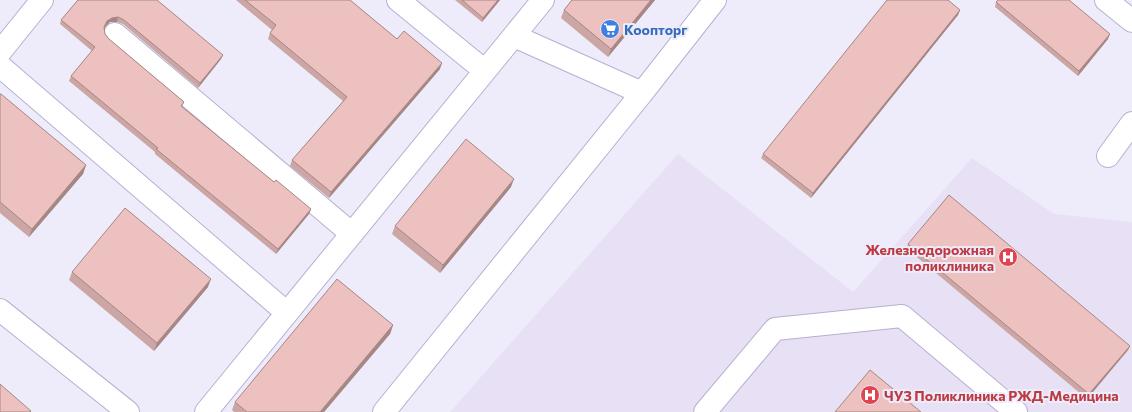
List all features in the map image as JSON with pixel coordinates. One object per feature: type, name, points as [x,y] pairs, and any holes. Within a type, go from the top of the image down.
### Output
[{"type":"street","points":[[0,52],[42,0]]},
{"type":"street","points":[[398,0],[485,71]]},
{"type":"street","points":[[206,412],[543,0]]},
{"type":"street","points":[[384,412],[642,93],[715,0]]},
{"type":"street","points":[[1106,0],[1132,21]]},
{"type":"street","points":[[115,34],[352,234]]},
{"type":"street","points":[[514,36],[642,93]]},
{"type":"street","points":[[0,66],[287,313]]},
{"type":"street","points":[[1108,156],[1132,123]]},
{"type":"street","points":[[0,310],[128,412]]},
{"type":"street","points":[[705,412],[775,329],[902,316],[1016,412]]},
{"type":"shaded area","name":"Железнодорожная поликлиника","points":[[678,154],[853,292],[972,158],[1054,214],[1132,222],[1132,412],[450,412]]},
{"type":"building","points":[[78,0],[157,0],[223,55],[200,83],[124,20],[118,17],[112,18],[107,21],[104,27],[105,34],[109,39],[184,102],[181,106],[274,182],[276,180],[311,209],[278,249],[156,149],[158,148],[71,76],[95,47],[61,20]]},
{"type":"building","points":[[245,0],[350,0],[397,39],[404,31],[442,63],[331,192],[292,160],[347,97],[270,33],[276,25]]},
{"type":"building","points":[[462,0],[498,0],[483,18]]},
{"type":"building","points":[[572,0],[651,0],[611,49],[564,10]]},
{"type":"building","points":[[887,0],[948,0],[960,10],[813,193],[763,154]]},
{"type":"building","points":[[998,0],[1069,0],[1110,34],[1079,71],[996,2]]},
{"type":"building","points":[[0,94],[86,165],[32,229],[0,202]]},
{"type":"building","points":[[466,139],[514,179],[443,265],[395,226]]},
{"type":"building","points":[[949,195],[1130,346],[1089,394],[908,244]]},
{"type":"building","points":[[125,208],[211,279],[157,343],[72,272]]},
{"type":"building","points":[[337,279],[393,325],[320,412],[247,412],[235,402]]},
{"type":"building","name":"ЧУЗ Поликлиника РЖД-Медицина","points":[[870,370],[921,412],[835,412]]},
{"type":"building","points":[[0,384],[31,411],[0,412]]},
{"type":"place","name":"Коопторг","points":[[610,29]]},
{"type":"place","name":"Железнодорожная поликлиника","points":[[1008,257]]},
{"type":"place","name":"ЧУЗ Поликлиника РЖД-Медицина","points":[[870,395]]}]
